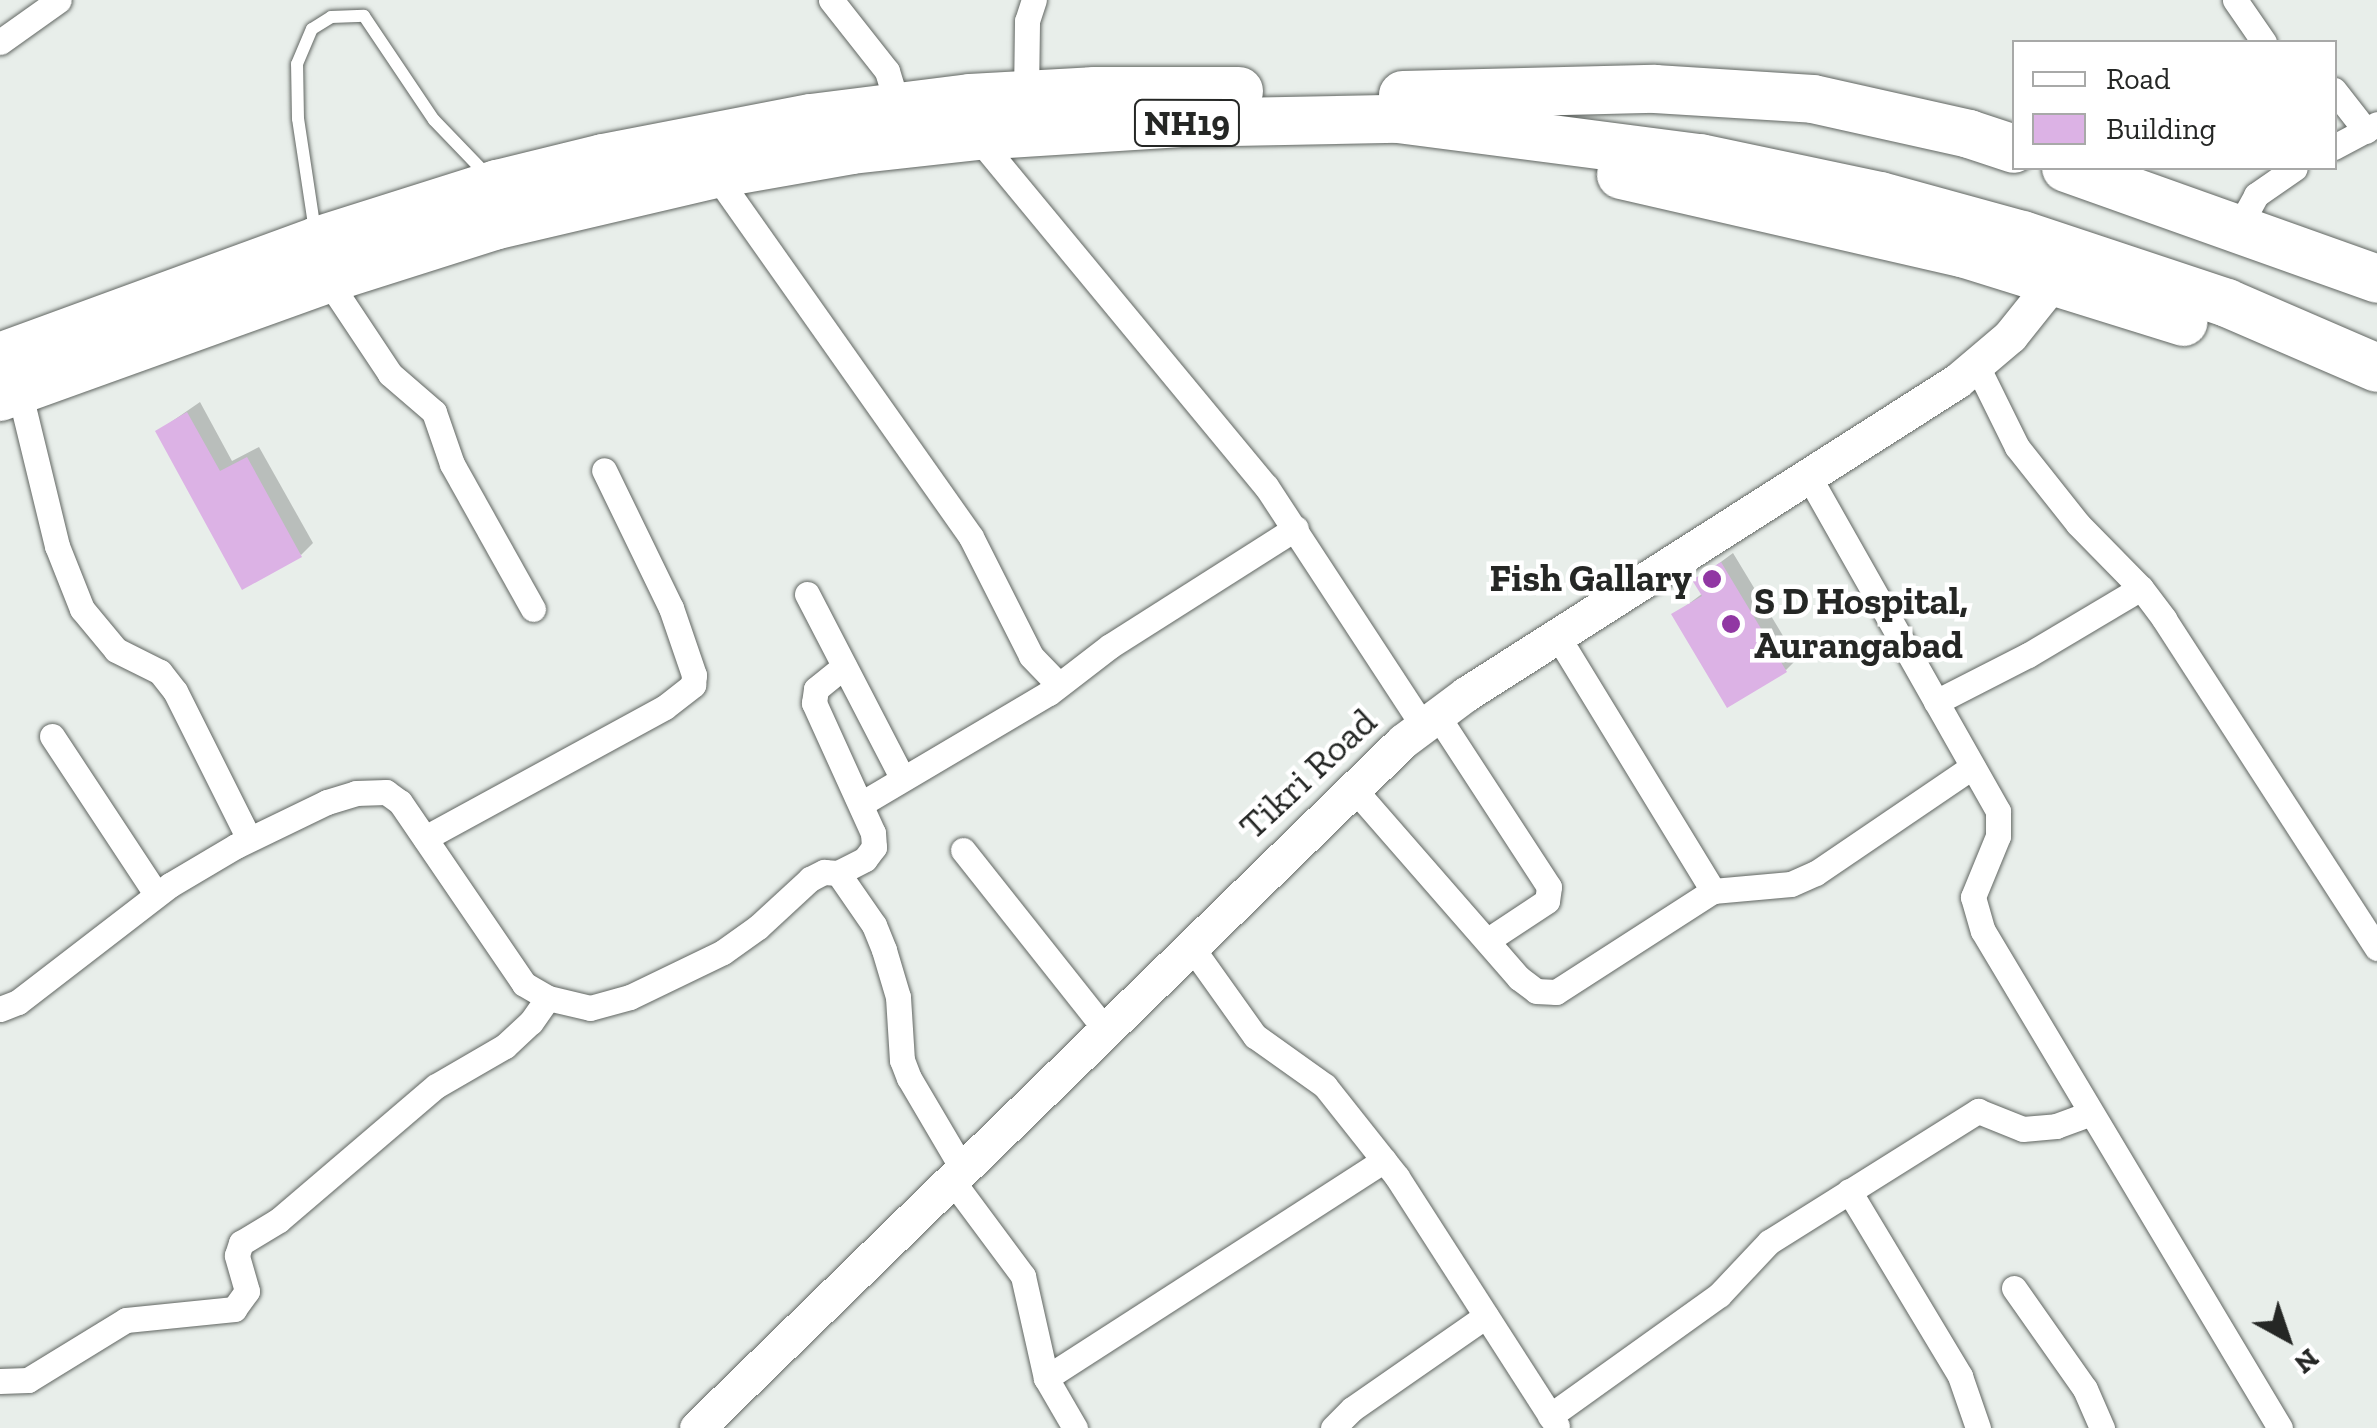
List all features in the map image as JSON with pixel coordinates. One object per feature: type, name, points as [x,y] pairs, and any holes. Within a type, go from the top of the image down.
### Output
[{"type":"highway","points":[[1396,107],[1655,89],[1813,99],[1969,134],[2012,149]]},
{"type":"highway","name":"NH19","points":[[6,382],[322,260],[497,184],[716,134],[898,106],[1026,95],[1185,90],[1396,107],[1648,120],[1820,152],[2089,225],[2203,264],[2377,334]]},
{"type":"highway","name":"NH19","points":[[322,260],[494,226],[715,174],[852,150],[976,136],[1396,107],[1700,158],[1880,196],[2023,235],[2192,291],[2377,368]]},
{"type":"highway","points":[[1396,107],[1962,253],[2234,337],[2377,400]]},
{"type":"highway","points":[[2072,170],[2377,279]]},
{"type":"street","points":[[0,42],[59,0]]},
{"type":"street","points":[[831,0],[887,71],[898,106]]},
{"type":"street","points":[[1026,95],[1026,22],[1034,0]]},
{"type":"street","points":[[2234,0],[2263,40]]},
{"type":"street","points":[[2337,93],[2371,127],[2337,146]]},
{"type":"street","points":[[976,136],[1296,528],[1549,887],[1547,901],[1488,940]]},
{"type":"street","points":[[2238,228],[2256,195],[2292,170]]},
{"type":"street","points":[[715,174],[971,536],[1032,656],[1059,685]]},
{"type":"street","points":[[322,260],[390,374],[434,412],[452,464],[534,609]]},
{"type":"street","name":"Tikri Road","points":[[711,1423],[956,1174],[1190,945],[1430,720],[1977,366],[2010,336],[2054,281]]},
{"type":"street","points":[[1977,366],[2017,447],[2041,480],[2142,588],[2377,948]]},
{"type":"street","points":[[6,382],[56,546],[82,609],[116,650],[160,672],[176,691],[249,839]]},
{"type":"street","points":[[425,838],[665,707],[693,685],[694,675],[670,608],[604,470]]},
{"type":"street","points":[[1809,477],[1998,811],[2000,824],[1978,874],[1973,897],[1975,913],[2280,1428]]},
{"type":"street","points":[[861,804],[1059,685],[1110,646],[1296,528]]},
{"type":"street","points":[[1936,702],[2028,655],[2142,588]]},
{"type":"street","points":[[807,594],[902,777]]},
{"type":"street","points":[[1558,636],[1713,890]]},
{"type":"street","points":[[0,1009],[18,1002],[156,894],[249,839],[327,802],[373,791],[386,792],[400,802],[508,967],[524,984],[548,998],[590,1008],[630,997],[740,942],[810,879],[824,872],[838,874],[865,859],[874,846],[861,804],[814,703],[816,689],[844,666]]},
{"type":"street","points":[[52,736],[156,894]]},
{"type":"street","points":[[1354,788],[1536,991],[1556,992],[1713,890],[1791,884],[1816,873],[1972,767]]},
{"type":"street","points":[[963,850],[1105,1029]]},
{"type":"street","points":[[838,874],[874,925],[884,950],[898,997],[902,1060],[909,1078],[956,1174],[1023,1276],[1046,1378],[1075,1428]]},
{"type":"street","points":[[1190,945],[1255,1036],[1326,1086],[1384,1160],[1554,1422],[1719,1295],[1769,1242],[1978,1111],[2023,1129],[2056,1126],[2091,1113]]},
{"type":"street","points":[[0,1381],[28,1380],[126,1320],[234,1309],[248,1291],[236,1255],[241,1243],[279,1220],[436,1086],[504,1046],[531,1022],[548,998]]},
{"type":"street","points":[[1046,1378],[1384,1160]]},
{"type":"street","points":[[1849,1192],[1960,1376],[1978,1428]]},
{"type":"street","points":[[2014,1288],[2085,1389],[2102,1428]]},
{"type":"street","points":[[1333,1428],[1352,1409],[1486,1316]]},
{"type":"lane","points":[[322,260],[298,119],[297,64],[312,28],[331,17],[364,16],[434,120],[497,184]]},
{"type":"building","points":[[187,412],[220,471],[247,457],[302,557],[242,590],[155,431]]},
{"type":"building","points":[[1721,562],[1787,672],[1727,708],[1671,614],[1702,596],[1692,580]]},
{"type":"place","name":"Fish Gallary","points":[[1712,579]]},
{"type":"place","name":"S D Hospital, Aurangabad","points":[[1731,624]]}]
